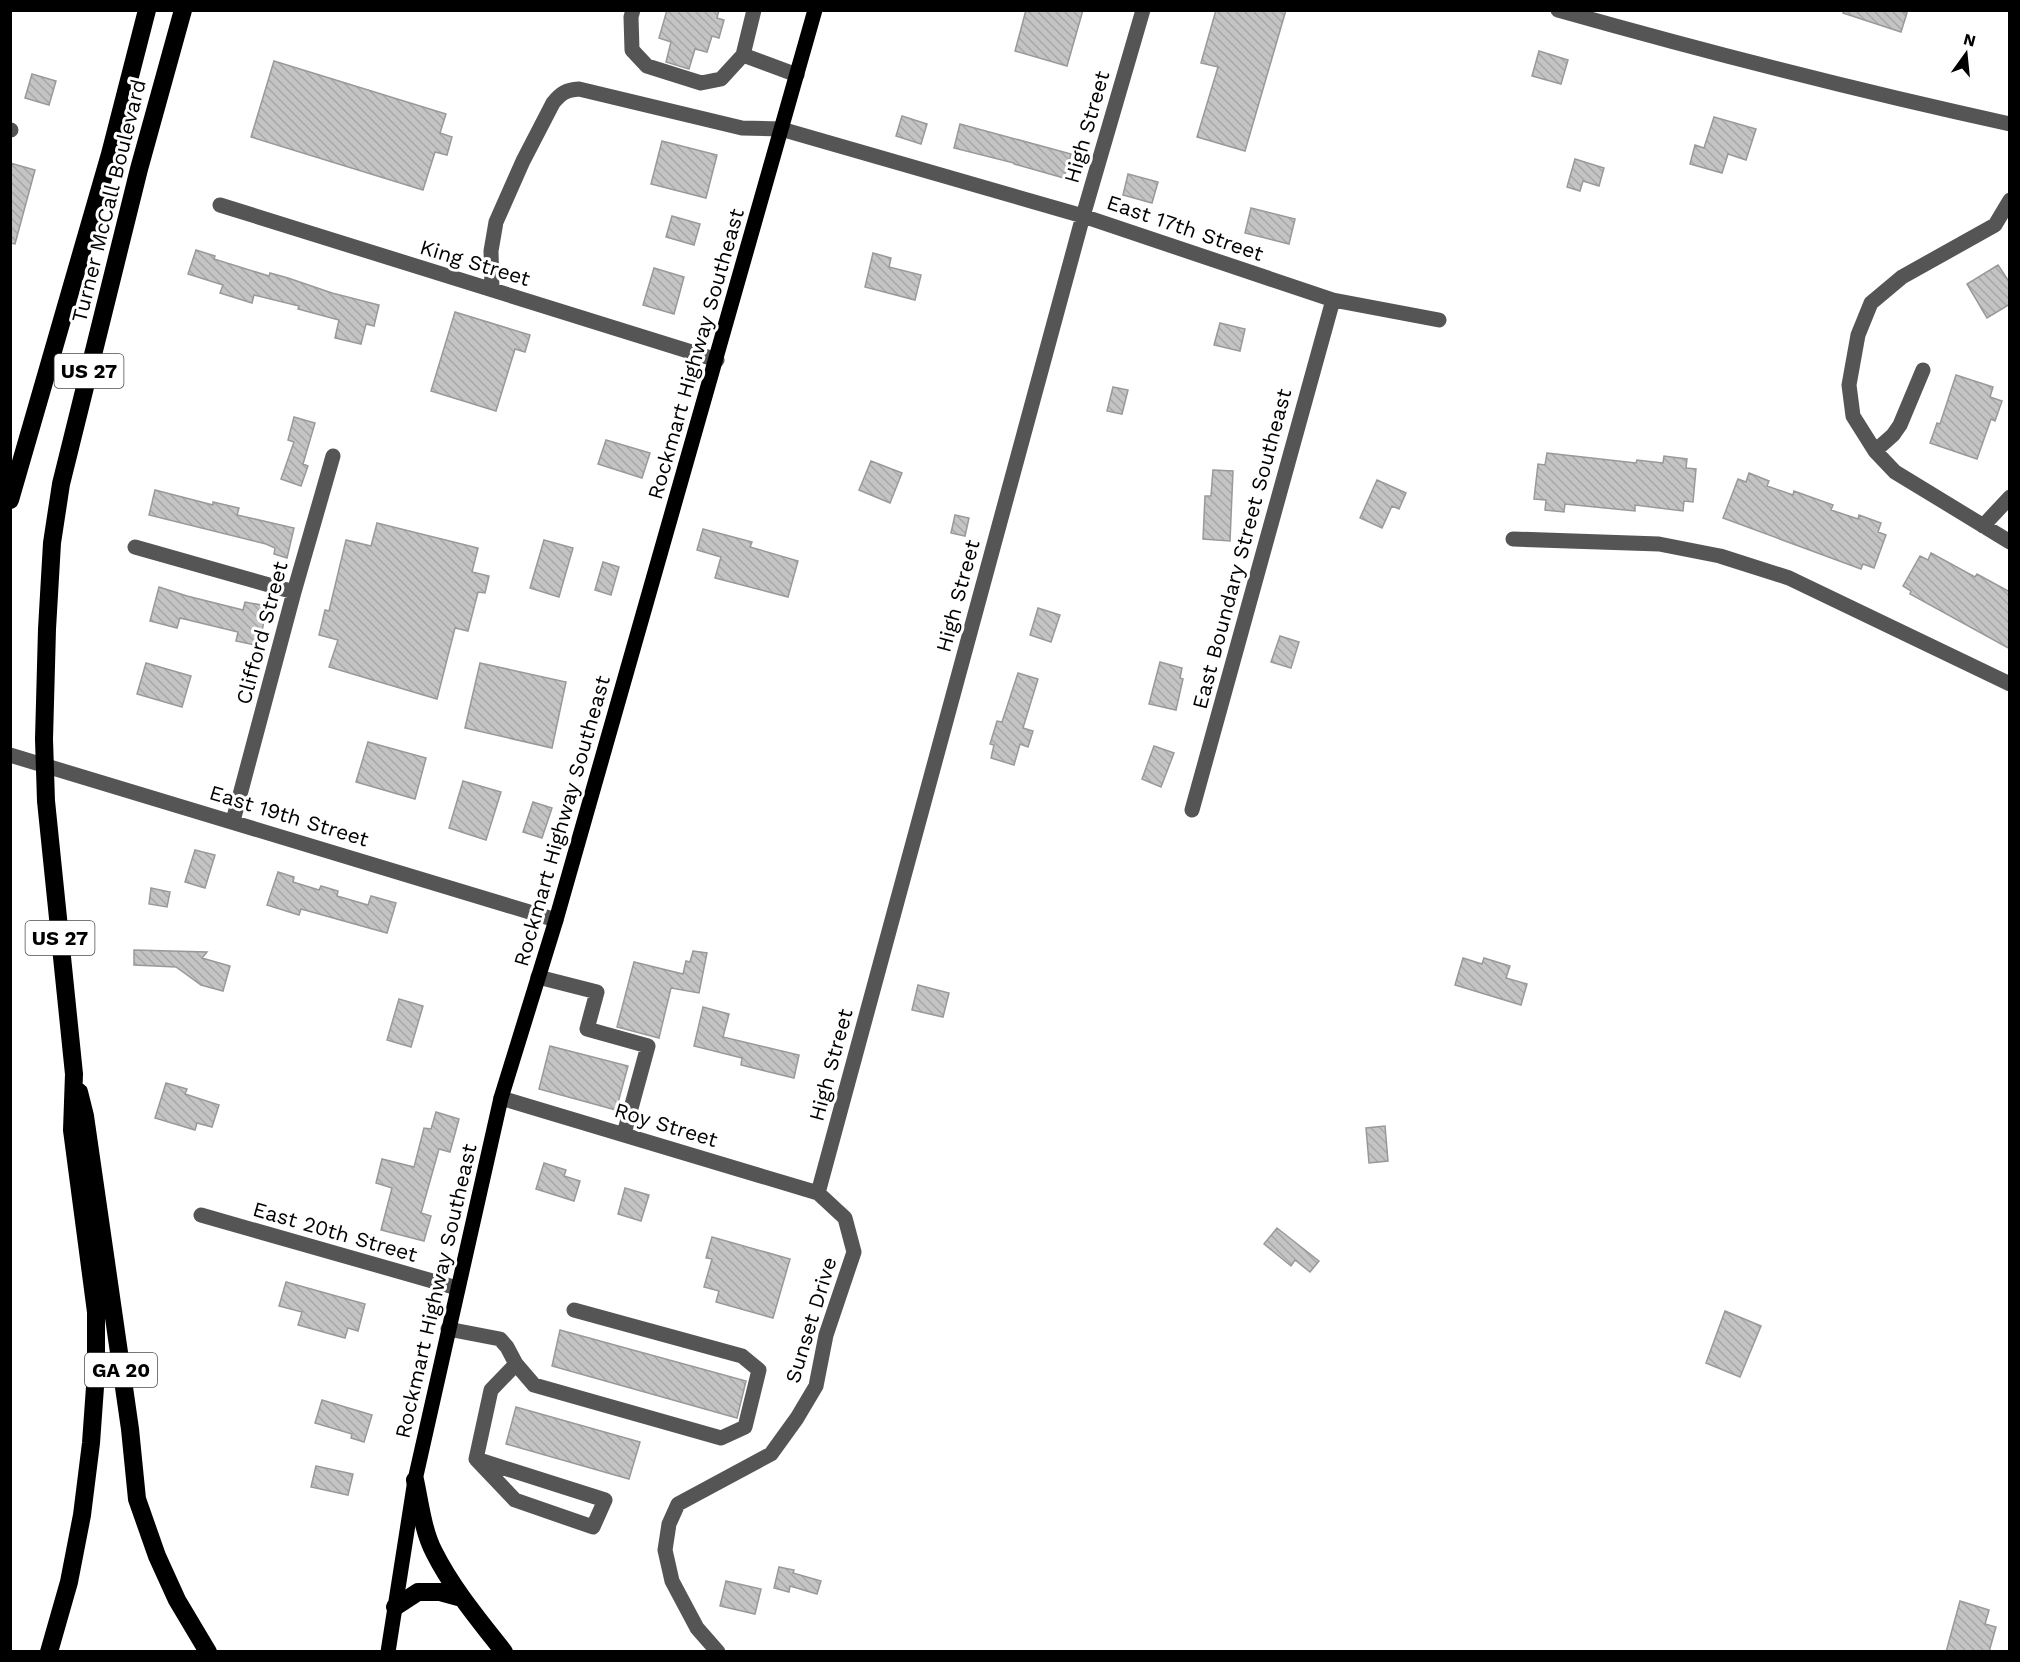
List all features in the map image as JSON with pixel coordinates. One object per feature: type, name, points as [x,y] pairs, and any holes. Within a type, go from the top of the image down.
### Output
[{"type":"highway","name":"Turner McCall Boulevard","points":[[10,500],[110,154],[147,10]]},
{"type":"highway","name":"Turner McCall Boulevard","points":[[49,1652],[69,1582],[82,1515],[91,1443],[96,1373],[96,1312],[72,1130],[74,1074],[46,801],[44,739],[52,553],[61,484],[139,169],[183,10]]},
{"type":"highway","name":"GA 20","points":[[74,1074],[85,1116],[130,1429],[137,1499],[157,1556],[177,1600],[208,1652]]},
{"type":"highway","points":[[415,1480],[433,1551],[462,1598],[504,1652]]},
{"type":"highway","points":[[395,1607],[418,1592],[440,1592],[462,1598]]},
{"type":"main road","name":"Rockmart Highway Southeast","points":[[388,1652],[415,1480],[501,1098],[556,920],[815,10]]},
{"type":"street","points":[[633,10],[631,17],[632,50],[647,66],[701,83],[721,79],[743,55],[754,10]]},
{"type":"street","name":"High Street","points":[[818,1193],[1083,216],[1143,10]]},
{"type":"street","points":[[1558,10],[1683,46],[1853,89],[2010,124]]},
{"type":"street","points":[[743,55],[796,75]]},
{"type":"street","name":"East 17th Street","points":[[492,290],[492,238],[504,201],[553,103],[561,94],[579,88],[742,128],[781,129],[1083,216],[1333,300],[1439,320]]},
{"type":"street","points":[[2010,200],[1995,225],[1902,277],[1871,303],[1858,335],[1849,385],[1854,416],[1875,451],[1895,472],[2010,542]]},
{"type":"street","name":"King Street","points":[[220,205],[717,360]]},
{"type":"street","name":"East Boundary Street Southeast","points":[[1192,810],[1333,300]]},
{"type":"street","points":[[1875,451],[1893,435],[1900,425],[1923,370]]},
{"type":"street","name":"Clifford Street","points":[[233,821],[333,456]]},
{"type":"street","points":[[1983,526],[2010,497]]},
{"type":"street","points":[[1513,539],[1659,544],[1720,556],[1789,578],[2010,684]]},
{"type":"street","points":[[135,547],[294,592]]},
{"type":"street","name":"East 19th Street","points":[[10,755],[556,920]]},
{"type":"street","points":[[538,977],[597,992],[586,1029],[648,1046],[624,1134]]},
{"type":"street","name":"Roy Street","points":[[501,1098],[818,1193]]},
{"type":"street","name":"Sunset Drive","points":[[718,1652],[697,1628],[672,1581],[664,1550],[669,1524],[678,1504],[771,1454],[797,1418],[816,1386],[826,1335],[854,1252],[845,1218],[818,1193]]},
{"type":"street","name":"East 20th Street","points":[[201,1215],[457,1288]]},
{"type":"street","points":[[448,1329],[500,1339],[516,1364],[534,1385],[721,1437],[746,1427],[759,1370],[742,1356],[574,1310]]},
{"type":"street","points":[[476,1459],[491,1390],[516,1364]]},
{"type":"street","points":[[476,1459],[594,1497],[605,1500],[593,1527],[515,1500],[476,1459]]},
{"type":"building","points":[[667,10],[719,10],[717,18],[724,20],[719,38],[712,36],[707,52],[695,49],[689,69],[666,62],[671,42],[659,38]]},
{"type":"building","points":[[1026,10],[1083,10],[1067,66],[1015,51]]},
{"type":"building","points":[[1216,10],[1286,10],[1245,151],[1197,137],[1218,67],[1201,63]]},
{"type":"building","points":[[1844,10],[1899,10],[1907,13],[1901,32],[1843,13]]},
{"type":"building","points":[[1539,51],[1568,60],[1561,84],[1532,76]]},
{"type":"building","points":[[274,61],[446,114],[440,133],[452,137],[447,155],[435,152],[423,190],[251,137]]},
{"type":"building","points":[[32,74],[56,81],[49,105],[25,98]]},
{"type":"building","points":[[902,116],[927,124],[921,144],[896,136]]},
{"type":"building","points":[[1714,117],[1756,129],[1746,160],[1728,154],[1722,173],[1690,164],[1695,145],[1704,148]]},
{"type":"building","points":[[960,124],[1071,154],[1064,178],[954,148]]},
{"type":"building","points":[[662,141],[717,155],[706,198],[651,184]]},
{"type":"building","points":[[1575,159],[1604,168],[1599,186],[1583,181],[1580,191],[1567,187]]},
{"type":"building","points":[[10,163],[35,170],[15,244],[10,243]]},
{"type":"building","points":[[1128,174],[1158,182],[1152,203],[1123,195]]},
{"type":"building","points":[[1251,208],[1295,219],[1289,244],[1245,233]]},
{"type":"building","points":[[672,216],[700,224],[694,245],[666,237]]},
{"type":"building","points":[[196,250],[215,256],[214,259],[269,276],[270,273],[379,305],[374,326],[366,324],[361,344],[335,338],[339,320],[298,309],[299,306],[254,295],[252,303],[220,293],[223,285],[188,274]]},
{"type":"building","points":[[873,253],[891,258],[889,267],[921,275],[915,300],[865,287]]},
{"type":"building","points":[[1998,265],[2010,283],[2010,304],[1987,318],[1967,284]]},
{"type":"building","points":[[654,268],[684,277],[674,314],[643,305]]},
{"type":"building","points":[[455,312],[530,335],[525,352],[515,349],[496,411],[431,391]]},
{"type":"building","points":[[1220,323],[1245,329],[1240,351],[1214,345]]},
{"type":"building","points":[[1956,375],[1993,387],[1990,397],[2002,401],[1995,421],[1991,419],[1977,459],[1930,443],[1937,423],[1940,424]]},
{"type":"building","points":[[1113,387],[1128,390],[1122,414],[1107,411]]},
{"type":"building","points":[[294,417],[315,423],[303,464],[308,466],[301,486],[281,479],[294,442],[288,440]]},
{"type":"building","points":[[606,440],[650,453],[642,478],[598,464]]},
{"type":"building","points":[[1547,453],[1636,463],[1637,460],[1663,463],[1664,456],[1687,459],[1686,468],[1696,469],[1693,502],[1684,501],[1683,511],[1635,505],[1635,511],[1565,504],[1564,512],[1545,510],[1546,500],[1534,499],[1538,464],[1545,465]]},
{"type":"building","points":[[871,461],[902,473],[890,503],[859,490]]},
{"type":"building","points":[[1213,470],[1233,471],[1230,541],[1203,539],[1205,496],[1211,496]]},
{"type":"building","points":[[1749,473],[1769,481],[1767,486],[1793,495],[1794,491],[1833,505],[1831,510],[1858,519],[1859,515],[1881,523],[1878,532],[1886,535],[1874,568],[1863,564],[1861,569],[1723,518],[1738,479],[1746,482]]},
{"type":"building","points":[[1377,480],[1406,493],[1399,509],[1392,506],[1382,528],[1360,518]]},
{"type":"building","points":[[155,490],[213,505],[213,502],[239,508],[237,515],[294,528],[287,558],[274,554],[275,548],[266,544],[149,515]]},
{"type":"building","points":[[955,515],[969,518],[965,536],[951,533]]},
{"type":"building","points":[[377,523],[478,548],[472,572],[489,576],[485,593],[478,592],[468,631],[455,628],[437,699],[329,667],[338,640],[319,635],[325,610],[329,611],[346,540],[371,546]]},
{"type":"building","points":[[703,529],[752,542],[750,547],[798,561],[788,597],[715,578],[721,557],[697,550]]},
{"type":"building","points":[[544,540],[573,548],[559,597],[530,588]]},
{"type":"building","points":[[1931,553],[1975,577],[1977,574],[2010,592],[2010,649],[1910,594],[1911,591],[1903,586],[1920,556],[1928,560]]},
{"type":"building","points":[[603,562],[619,567],[611,595],[595,590]]},
{"type":"building","points":[[159,587],[243,610],[245,602],[267,606],[259,646],[236,641],[238,632],[180,618],[177,628],[150,621]]},
{"type":"building","points":[[1038,608],[1060,615],[1051,642],[1030,635]]},
{"type":"building","points":[[1280,636],[1299,642],[1291,668],[1271,662]]},
{"type":"building","points":[[1160,662],[1182,668],[1180,678],[1183,679],[1176,710],[1149,704]]},
{"type":"building","points":[[146,663],[191,676],[182,707],[137,694]]},
{"type":"building","points":[[480,663],[566,682],[552,748],[465,728]]},
{"type":"building","points":[[1018,673],[1038,679],[1023,728],[1033,731],[1028,747],[1020,744],[1014,765],[991,758],[994,745],[990,744],[997,721],[1002,722]]},
{"type":"building","points":[[368,742],[426,758],[415,799],[356,782]]},
{"type":"building","points":[[1154,746],[1174,753],[1161,787],[1142,779]]},
{"type":"building","points":[[463,781],[501,792],[486,840],[449,828]]},
{"type":"building","points":[[533,802],[552,808],[542,838],[523,832]]},
{"type":"building","points":[[195,850],[215,855],[205,888],[185,882]]},
{"type":"building","points":[[278,872],[294,877],[293,882],[319,890],[321,886],[338,891],[337,896],[368,905],[371,896],[396,903],[387,933],[301,909],[299,915],[267,905]]},
{"type":"building","points":[[151,888],[170,892],[167,907],[149,904]]},
{"type":"building","points":[[134,950],[207,952],[202,958],[230,966],[223,991],[201,985],[176,967],[134,965]]},
{"type":"building","points":[[693,951],[707,953],[699,993],[671,988],[659,1038],[617,1027],[634,962],[683,974],[686,961],[690,962]]},
{"type":"building","points":[[1463,958],[1482,964],[1484,958],[1510,966],[1506,978],[1527,984],[1521,1005],[1455,985]]},
{"type":"building","points":[[918,985],[949,993],[943,1017],[912,1010]]},
{"type":"building","points":[[399,999],[423,1006],[411,1047],[387,1040]]},
{"type":"building","points":[[703,1007],[729,1014],[723,1037],[799,1055],[794,1078],[741,1065],[742,1058],[694,1046]]},
{"type":"building","points":[[550,1046],[628,1066],[616,1110],[539,1089]]},
{"type":"building","points":[[166,1083],[187,1089],[185,1094],[219,1105],[212,1127],[197,1123],[195,1130],[155,1118]]},
{"type":"building","points":[[436,1112],[459,1119],[450,1152],[439,1149],[421,1213],[431,1216],[424,1241],[381,1230],[392,1188],[376,1183],[382,1159],[414,1167],[424,1128],[431,1129]]},
{"type":"building","points":[[1385,1126],[1388,1161],[1369,1163],[1366,1128]]},
{"type":"building","points":[[544,1163],[566,1170],[564,1176],[580,1181],[574,1201],[536,1189]]},
{"type":"building","points":[[625,1188],[649,1195],[641,1221],[618,1214]]},
{"type":"building","points":[[1277,1228],[1319,1261],[1310,1272],[1295,1260],[1291,1266],[1264,1244]]},
{"type":"building","points":[[712,1237],[790,1259],[773,1318],[716,1302],[719,1291],[704,1287],[712,1259],[706,1258]]},
{"type":"building","points":[[286,1282],[365,1304],[358,1331],[348,1328],[345,1338],[298,1325],[302,1312],[279,1306]]},
{"type":"building","points":[[1725,1311],[1761,1326],[1740,1377],[1706,1363]]},
{"type":"building","points":[[560,1330],[746,1381],[737,1418],[552,1366]]},
{"type":"building","points":[[322,1400],[372,1415],[364,1442],[351,1438],[352,1434],[315,1423]]},
{"type":"building","points":[[516,1407],[640,1442],[629,1479],[506,1444]]},
{"type":"building","points":[[316,1466],[353,1474],[348,1495],[311,1487]]},
{"type":"building","points":[[779,1567],[794,1570],[793,1573],[821,1581],[817,1594],[790,1586],[789,1592],[774,1588]]},
{"type":"building","points":[[726,1581],[761,1589],[755,1614],[720,1606]]},
{"type":"building","points":[[1960,1601],[1989,1610],[1985,1624],[1996,1627],[1989,1652],[1946,1652]]}]
